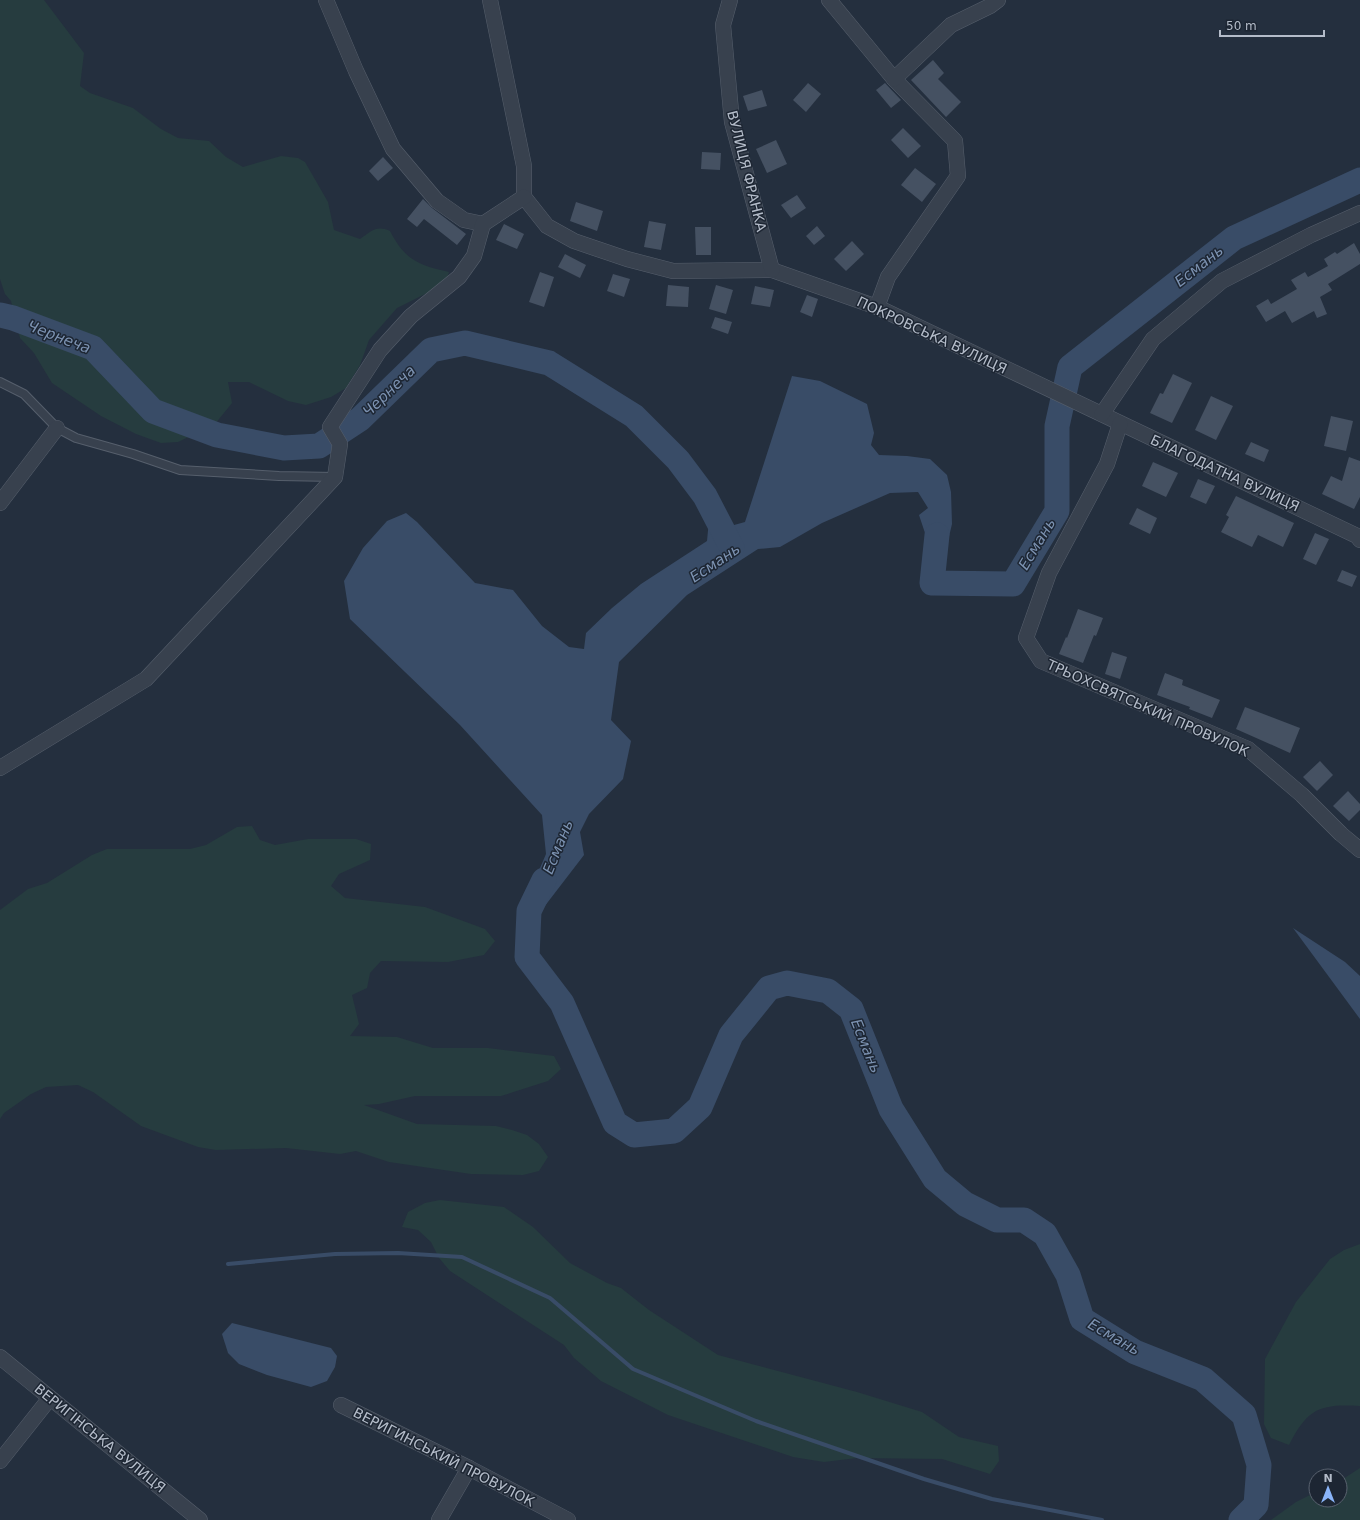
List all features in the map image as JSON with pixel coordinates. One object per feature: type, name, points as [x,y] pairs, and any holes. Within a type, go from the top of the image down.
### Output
[{"type":"street","points":[[326,0],[356,71],[393,149],[437,201],[464,220],[483,224]]},
{"type":"street","points":[[0,768],[146,679],[335,477],[340,444],[330,427],[380,350],[411,316],[459,277],[474,256],[483,224],[524,197],[524,166],[490,0]]},
{"type":"street","name":"ВУЛИЦЯ ФРАНКА","points":[[730,0],[723,25],[732,122],[772,270]]},
{"type":"street","points":[[829,0],[894,79],[955,141],[958,176],[888,277],[877,307]]},
{"type":"street","points":[[894,79],[952,25],[990,6],[998,0]]},
{"type":"street","name":"ПОКРОВСЬКА ВУЛИЦЯ","points":[[524,197],[547,226],[574,241],[673,271],[772,270],[877,307],[1088,407]]},
{"type":"street","points":[[1102,414],[1153,339],[1222,281],[1311,235],[1360,213]]},
{"type":"street","name":"БЛАГОДАТНА ВУЛИЦЯ","points":[[1088,407],[1120,424],[1359,535]]},
{"type":"street","name":"ТРЬОХСВЯТСЬКИЙ ПРОВУЛОК","points":[[1120,424],[1107,464],[1049,573],[1026,638],[1041,661],[1248,749],[1302,795],[1340,834],[1360,850]]},
{"type":"street","points":[[0,503],[57,428]]},
{"type":"street","name":"ВЕРИГІНСЬКА ВУЛИЦЯ","points":[[0,1357],[200,1520]]},
{"type":"street","points":[[0,1461],[50,1398]]},
{"type":"street","name":"ВЕРИГИНСЬКИЙ ПРОВУЛОК","points":[[341,1406],[469,1468],[568,1520]]},
{"type":"street","points":[[439,1520],[469,1468]]},
{"type":"lane","points":[[0,382],[24,394],[57,428],[76,438],[133,454],[180,470],[279,476],[335,477]]},
{"type":"green space","points":[[0,0],[44,0],[84,53],[80,86],[90,93],[133,108],[161,129],[178,138],[209,141],[226,157],[243,167],[281,156],[298,158],[305,162],[328,202],[334,230],[360,239],[374,230],[385,229],[390,231],[401,249],[414,260],[429,267],[449,272],[445,284],[397,308],[369,340],[360,365],[346,388],[331,397],[306,405],[288,401],[249,382],[228,382],[232,403],[215,424],[178,442],[161,443],[136,434],[101,416],[52,383],[34,353],[20,338],[11,301],[5,294],[0,279]]},
{"type":"green space","points":[[252,826],[260,840],[275,845],[308,839],[356,839],[371,844],[370,860],[339,874],[331,886],[345,898],[425,907],[485,929],[495,941],[484,955],[448,962],[381,961],[370,973],[367,988],[352,995],[359,1024],[350,1036],[397,1037],[433,1048],[488,1048],[554,1056],[561,1069],[548,1081],[501,1096],[415,1096],[379,1104],[364,1105],[417,1124],[496,1126],[527,1135],[539,1144],[548,1157],[539,1171],[523,1175],[471,1174],[389,1162],[356,1151],[340,1154],[286,1148],[216,1150],[198,1147],[141,1126],[93,1092],[78,1085],[46,1087],[31,1094],[4,1113],[0,1119],[0,910],[28,889],[47,883],[92,855],[107,849],[190,849],[206,845],[237,827]]},
{"type":"green space","points":[[440,1200],[504,1207],[533,1227],[570,1263],[607,1283],[621,1288],[649,1310],[718,1355],[857,1392],[922,1412],[959,1437],[998,1446],[999,1461],[990,1474],[942,1459],[857,1458],[824,1462],[793,1457],[668,1415],[601,1381],[574,1358],[564,1345],[450,1271],[439,1258],[431,1242],[418,1230],[402,1227],[408,1212],[425,1203]]},
{"type":"green space","points":[[1360,1244],[1360,1406],[1335,1406],[1317,1411],[1302,1423],[1289,1445],[1271,1438],[1264,1424],[1265,1359],[1296,1302],[1330,1259],[1344,1250]]},
{"type":"green space","points":[[1360,1468],[1360,1520],[1271,1520],[1296,1502],[1308,1496],[1308,1508],[1348,1508],[1348,1476]]},
{"type":"water","points":[[792,376],[820,381],[867,404],[874,433],[871,445],[879,455],[930,459],[947,475],[951,492],[952,524],[947,545],[933,568],[930,548],[919,515],[928,508],[918,492],[890,493],[822,523],[780,547],[758,549],[687,595],[619,662],[611,720],[631,741],[623,779],[589,814],[580,832],[584,855],[541,911],[529,911],[532,887],[546,854],[542,815],[460,725],[350,619],[344,581],[363,548],[387,521],[406,513],[417,522],[475,583],[513,590],[542,626],[569,647],[584,649],[586,633],[612,608],[641,584],[707,541],[709,520],[723,528],[745,522]]},
{"type":"water","points":[[1293,928],[1345,962],[1360,976],[1360,1019]]},
{"type":"water","points":[[232,1323],[331,1348],[337,1356],[335,1367],[327,1381],[311,1387],[267,1375],[239,1364],[228,1353],[222,1334]]},
{"type":"building","points":[[933,60],[944,73],[938,79],[961,102],[946,117],[911,80]]},
{"type":"building","points":[[808,83],[821,94],[806,112],[793,100]]},
{"type":"building","points":[[885,83],[901,100],[891,108],[876,90]]},
{"type":"building","points":[[762,90],[767,106],[748,111],[743,96]]},
{"type":"building","points":[[903,128],[921,146],[908,158],[891,140]]},
{"type":"building","points":[[776,140],[787,164],[767,173],[756,149]]},
{"type":"building","points":[[702,152],[721,153],[720,170],[701,169]]},
{"type":"building","points":[[383,157],[393,168],[378,181],[369,171]]},
{"type":"building","points":[[915,168],[936,184],[922,202],[901,185]]},
{"type":"building","points":[[797,195],[806,208],[791,218],[781,205]]},
{"type":"building","points":[[423,199],[432,208],[466,234],[457,245],[424,219],[417,227],[407,219]]},
{"type":"building","points":[[576,202],[603,211],[597,231],[570,221]]},
{"type":"building","points":[[649,221],[666,224],[661,250],[644,247]]},
{"type":"building","points":[[504,224],[524,234],[517,249],[496,240]]},
{"type":"building","points":[[817,226],[825,236],[814,245],[806,236]]},
{"type":"building","points":[[695,227],[711,227],[711,255],[696,255]]},
{"type":"building","points":[[852,241],[864,254],[846,271],[834,259]]},
{"type":"building","points":[[1354,243],[1360,254],[1360,264],[1328,284],[1332,290],[1320,297],[1327,314],[1317,318],[1314,311],[1292,323],[1285,311],[1266,322],[1256,306],[1268,299],[1271,304],[1297,289],[1291,280],[1305,272],[1308,277],[1328,266],[1324,259],[1335,252],[1337,254]]},
{"type":"building","points":[[565,254],[586,265],[580,278],[558,267]]},
{"type":"building","points":[[540,272],[554,277],[544,307],[529,302]]},
{"type":"building","points":[[613,274],[630,279],[624,297],[607,291]]},
{"type":"building","points":[[668,285],[689,287],[688,307],[666,306]]},
{"type":"building","points":[[716,285],[733,290],[726,314],[709,309]]},
{"type":"building","points":[[755,286],[774,290],[770,307],[751,304]]},
{"type":"building","points":[[807,295],[818,299],[812,317],[800,312]]},
{"type":"building","points":[[715,317],[732,322],[728,334],[711,328]]},
{"type":"building","points":[[1173,374],[1192,383],[1172,423],[1150,413],[1160,393],[1163,394]]},
{"type":"building","points":[[1211,396],[1233,406],[1216,440],[1195,430]]},
{"type":"building","points":[[1331,416],[1353,421],[1346,451],[1324,446]]},
{"type":"building","points":[[1251,442],[1269,450],[1264,462],[1245,454]]},
{"type":"building","points":[[1349,457],[1360,461],[1360,497],[1354,509],[1322,494],[1331,476],[1342,481]]},
{"type":"building","points":[[1153,462],[1178,473],[1166,497],[1142,486]]},
{"type":"building","points":[[1198,479],[1215,486],[1206,504],[1190,497]]},
{"type":"building","points":[[1236,496],[1294,523],[1283,547],[1258,535],[1252,547],[1221,532],[1229,517],[1226,515]]},
{"type":"building","points":[[1137,508],[1157,518],[1150,534],[1129,524]]},
{"type":"building","points":[[1315,533],[1329,539],[1316,565],[1303,559]]},
{"type":"building","points":[[1342,570],[1357,576],[1352,587],[1337,581]]},
{"type":"building","points":[[1078,609],[1103,618],[1096,636],[1094,635],[1083,663],[1059,654]]},
{"type":"building","points":[[1112,652],[1127,657],[1120,679],[1105,674]]},
{"type":"building","points":[[1165,673],[1183,680],[1182,685],[1220,700],[1212,718],[1189,709],[1190,707],[1157,695]]},
{"type":"building","points":[[1245,707],[1300,728],[1290,753],[1236,729]]},
{"type":"building","points":[[1320,761],[1333,775],[1317,791],[1303,777]]},
{"type":"building","points":[[1348,791],[1360,804],[1360,810],[1349,821],[1333,806]]},
{"type":"waterway","name":"Есмань","points":[[937,535],[932,583],[1013,584],[1057,511],[1057,426],[1070,367],[1234,238],[1360,180]]},
{"type":"waterway","name":"Чернеча","points":[[0,315],[13,318],[93,348],[153,411],[217,435],[284,448],[319,446],[360,419],[431,350],[465,343],[549,363],[634,416],[678,460],[705,496],[732,548]]},
{"type":"waterway","name":"Есмань","points":[[544,880],[529,911],[527,957],[562,1003],[615,1123],[634,1135],[674,1131],[700,1107],[731,1035],[769,988],[787,983],[828,991],[851,1009],[891,1109],[935,1179],[965,1204],[997,1220],[1024,1220],[1045,1234],[1068,1275],[1082,1319],[1135,1352],[1203,1379],[1244,1415],[1259,1465],[1256,1505],[1241,1520]]},
{"type":"waterway","points":[[228,1264],[335,1254],[398,1253],[462,1257],[550,1298],[633,1369],[756,1421],[924,1479],[992,1499],[1102,1520]]}]
